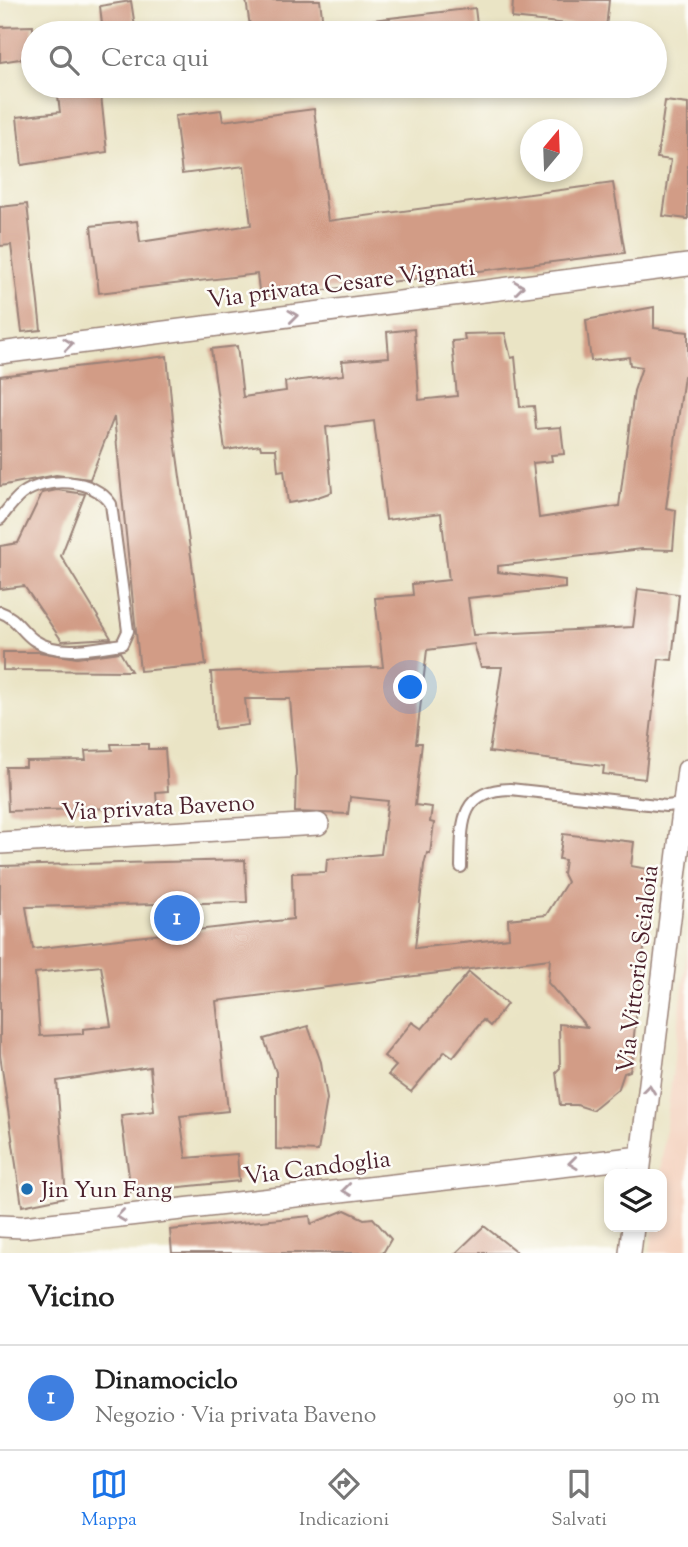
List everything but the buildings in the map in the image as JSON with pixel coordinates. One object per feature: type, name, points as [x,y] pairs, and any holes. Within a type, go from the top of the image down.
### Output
[{"type":"street","name":"Via privata Cesare Vignati","points":[[0,353],[688,265]]},
{"type":"street","name":"Via Vittorio Scialoia","points":[[640,1165],[688,770]]},
{"type":"street","name":"Via privata Baveno","points":[[0,843],[318,824]]},
{"type":"street","name":"Via Candoglia","points":[[0,1226],[23,1227],[640,1165]]},
{"type":"street","points":[[630,1253],[632,1232]]},
{"type":"lane","points":[[0,519],[22,494],[47,484],[85,484],[98,488],[111,504],[128,631],[122,644],[60,649],[34,641],[10,615],[0,612]]},
{"type":"lane","points":[[460,867],[465,815],[476,797],[488,789],[666,806],[684,804]]},
{"type":"shaded area","points":[[688,947],[688,1253],[650,1253],[652,1232],[667,1232],[667,1169],[661,1169]]},
{"type":"place","name":"Dinamociclo","points":[[177,918]]},
{"type":"place","name":"Jin Yun Fang","points":[[27,1189]]}]
